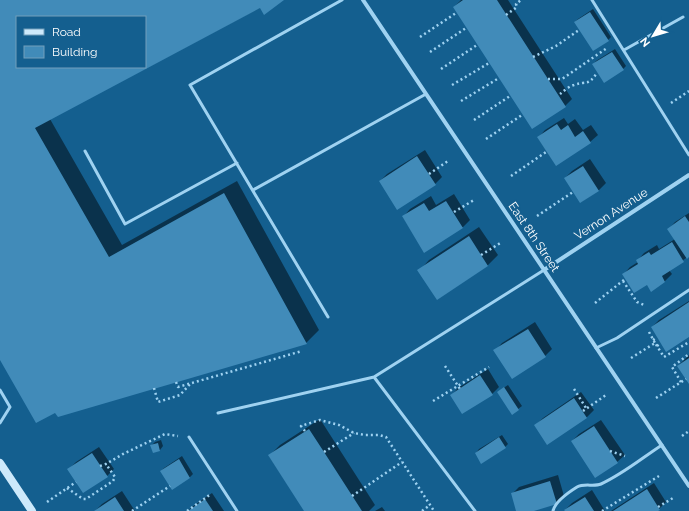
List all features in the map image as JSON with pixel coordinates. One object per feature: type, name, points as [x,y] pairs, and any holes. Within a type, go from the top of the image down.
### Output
[{"type":"street","name":"East 8th Street","points":[[363,0],[689,486]]},
{"type":"street","name":"Vernon Avenue","points":[[544,270],[689,175]]},
{"type":"street","points":[[0,463],[32,511]]},
{"type":"lane","points":[[328,317],[190,85],[342,0]]},
{"type":"lane","points":[[592,0],[689,155]]},
{"type":"lane","points":[[624,50],[682,18]]},
{"type":"lane","points":[[253,190],[426,94]]},
{"type":"lane","points":[[85,151],[125,224],[237,163]]},
{"type":"lane","points":[[218,413],[374,377],[544,270]]},
{"type":"lane","points":[[596,348],[617,338],[689,290]]},
{"type":"lane","points":[[374,377],[475,511]]},
{"type":"lane","points":[[0,390],[10,407],[0,423]]},
{"type":"lane","points":[[189,437],[237,511]]},
{"type":"lane","points":[[553,511],[565,496],[579,486],[599,485],[616,476],[662,445]]},
{"type":"path","points":[[506,15],[516,7],[516,4],[521,0]]},
{"type":"path","points":[[420,37],[456,12]]},
{"type":"path","points":[[430,52],[466,28]]},
{"type":"path","points":[[533,57],[556,46],[579,30]]},
{"type":"path","points":[[548,79],[562,79],[617,40]]},
{"type":"path","points":[[441,69],[477,45]]},
{"type":"path","points":[[452,85],[488,62]]},
{"type":"path","points":[[560,94],[574,85],[592,81],[597,72]]},
{"type":"path","points":[[462,101],[499,78]]},
{"type":"path","points":[[661,110],[689,91]]},
{"type":"path","points":[[474,120],[510,96]]},
{"type":"path","points":[[486,139],[522,115]]},
{"type":"path","points":[[511,176],[546,152]]},
{"type":"path","points":[[428,174],[448,161]]},
{"type":"path","points":[[537,216],[573,192]]},
{"type":"path","points":[[454,212],[474,200]]},
{"type":"path","points":[[481,255],[502,242]]},
{"type":"path","points":[[595,302],[624,280],[637,302],[658,311]]},
{"type":"path","points":[[646,328],[664,357],[689,342]]},
{"type":"path","points":[[653,340],[657,337]]},
{"type":"path","points":[[631,358],[656,344],[661,343]]},
{"type":"path","points":[[176,382],[178,387],[302,351]]},
{"type":"path","points":[[681,382],[672,367],[689,354]]},
{"type":"path","points":[[445,366],[460,389]]},
{"type":"path","points":[[433,401],[489,366]]},
{"type":"path","points":[[656,398],[686,379]]},
{"type":"path","points":[[154,388],[158,402],[180,396],[192,383]]},
{"type":"path","points":[[574,389],[586,408]]},
{"type":"path","points":[[582,411],[606,395]]},
{"type":"path","points":[[305,431],[301,426],[320,420],[339,425],[354,433],[365,436],[379,435],[386,437],[434,511]]},
{"type":"path","points":[[682,436],[689,432]]},
{"type":"path","points":[[324,452],[354,433]]},
{"type":"path","points":[[100,466],[165,434],[189,437]]},
{"type":"path","points":[[352,496],[402,462]]},
{"type":"path","points":[[67,488],[83,499],[86,499],[113,481],[115,477],[106,464]]},
{"type":"path","points":[[602,511],[659,476]]},
{"type":"path","points":[[47,502],[76,482]]},
{"type":"path","points":[[133,511],[170,486]]},
{"type":"path","points":[[187,511],[222,487]]},
{"type":"path","points":[[658,507],[673,498]]},
{"type":"path","points":[[422,511],[430,506]]},
{"type":"building","points":[[0,0],[284,0],[264,15],[260,8],[35,128],[109,257],[224,193],[307,344],[58,417],[55,413],[36,423],[0,360]]},
{"type":"building","points":[[463,0],[497,0],[566,107],[532,129],[453,7]]},
{"type":"building","points":[[590,12],[609,41],[593,51],[574,22]]},
{"type":"building","points":[[612,52],[624,70],[604,83],[592,64]]},
{"type":"building","points":[[557,124],[561,130],[568,125],[575,137],[583,131],[591,143],[556,166],[537,137]]},
{"type":"building","points":[[417,156],[436,185],[397,210],[379,181]]},
{"type":"building","points":[[583,166],[599,191],[580,203],[564,178]]},
{"type":"building","points":[[446,201],[463,228],[424,253],[402,216],[424,203],[429,211]]},
{"type":"building","points":[[685,216],[689,222],[689,257],[687,259],[667,229]]},
{"type":"building","points":[[469,236],[488,266],[437,300],[417,270]]},
{"type":"building","points":[[672,242],[684,262],[662,276],[665,282],[651,292],[647,285],[634,293],[622,274],[638,264],[636,260],[649,252],[651,255]]},
{"type":"building","points":[[689,302],[689,337],[666,352],[651,327]]},
{"type":"building","points":[[528,329],[546,357],[512,379],[493,350]]},
{"type":"building","points":[[689,358],[689,384],[677,366]]},
{"type":"building","points":[[480,375],[493,395],[462,414],[450,395]]},
{"type":"building","points":[[504,387],[519,410],[512,415],[497,392]]},
{"type":"building","points":[[574,398],[587,418],[547,445],[534,425]]},
{"type":"building","points":[[594,426],[618,463],[595,478],[571,441]]},
{"type":"building","points":[[309,429],[362,511],[304,511],[268,455]]},
{"type":"building","points":[[499,437],[506,448],[481,464],[475,453]]},
{"type":"building","points":[[158,443],[160,451],[153,453],[150,445]]},
{"type":"building","points":[[92,453],[108,477],[83,493],[67,469]]},
{"type":"building","points":[[179,459],[190,478],[172,490],[160,471]]},
{"type":"building","points":[[550,481],[557,504],[534,511],[516,511],[511,493]]},
{"type":"building","points":[[647,489],[660,510],[613,511]]},
{"type":"building","points":[[115,497],[124,511],[94,511]]},
{"type":"building","points":[[585,497],[594,511],[564,510]]},
{"type":"building","points":[[205,499],[213,511],[188,511]]}]
